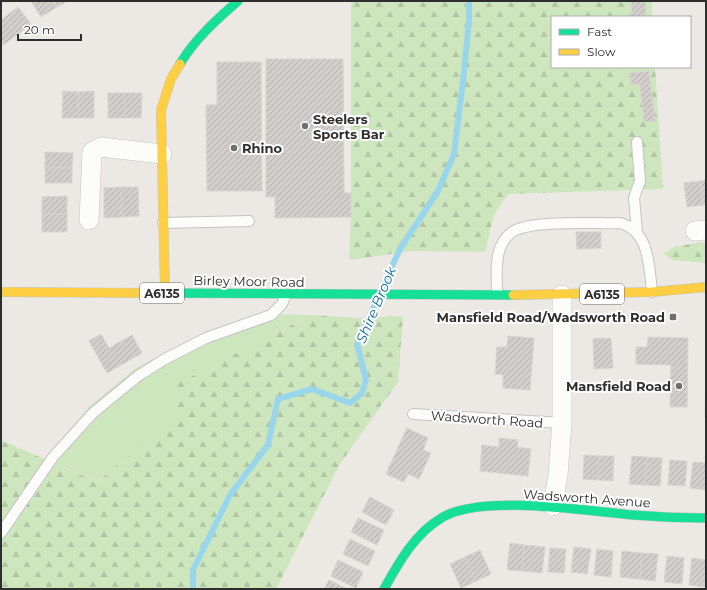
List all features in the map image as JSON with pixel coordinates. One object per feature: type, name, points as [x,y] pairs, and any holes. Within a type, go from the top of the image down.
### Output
[{"type":"main road","points":[[165,293],[161,110],[171,79],[186,54],[221,16],[238,1]]},
{"type":"main road","name":"A6135","points":[[497,294],[562,295],[652,292],[706,288]]},
{"type":"main road","name":"Birley Moor Road","points":[[1,292],[323,295],[497,294]]},
{"type":"main road","name":"Wadsworth Avenue","points":[[384,589],[398,562],[412,544],[427,529],[444,517],[464,509],[485,506],[553,506],[620,513],[706,518]]},
{"type":"street","points":[[89,220],[92,152],[101,147],[162,154]]},
{"type":"street","name":"Wadsworth Road","points":[[553,506],[558,475],[562,423],[562,295]]},
{"type":"lane","points":[[637,142],[640,181],[634,198],[637,232]]},
{"type":"lane","points":[[163,223],[249,221]]},
{"type":"lane","points":[[497,294],[500,248],[505,238],[516,230],[542,225],[620,223],[630,226],[637,232],[644,243],[648,255],[652,292]]},
{"type":"lane","points":[[1,533],[53,457],[99,408],[138,376],[165,359],[206,338],[271,314],[282,304],[286,294]]},
{"type":"lane","name":"Wadsworth Road","points":[[413,414],[562,423]]},
{"type":"green space","points":[[351,1],[652,1],[652,16],[551,16],[551,68],[655,68],[663,189],[508,194],[494,215],[485,252],[412,251],[349,260],[351,217]]},
{"type":"green space","points":[[702,242],[706,243],[706,263],[673,260],[663,254],[674,247]]},
{"type":"green space","points":[[261,314],[311,315],[172,387],[181,413],[97,482],[45,459],[90,406],[136,368],[201,334]]},
{"type":"green space","points":[[311,315],[361,318],[403,316],[398,382],[340,464],[276,589],[1,589],[1,440],[97,482],[180,413],[171,387]]},
{"type":"building","points":[[31,1],[54,1],[57,7],[41,17]]},
{"type":"building","points":[[54,1],[68,1],[57,7]]},
{"type":"building","points":[[645,1],[646,16],[632,16],[631,2]]},
{"type":"building","points":[[18,7],[31,24],[17,35],[5,17]]},
{"type":"building","points":[[5,17],[17,35],[3,45],[1,41],[1,20]]},
{"type":"building","name":"Steelers Sports Bar","points":[[266,59],[343,59],[344,193],[351,193],[351,217],[275,218],[275,197],[266,197]]},
{"type":"building","name":"Rhino","points":[[217,62],[261,62],[262,191],[207,191],[206,105],[217,105]]},
{"type":"building","points":[[649,71],[655,121],[644,122],[640,84],[631,85],[630,73]]},
{"type":"building","points":[[63,91],[79,92],[78,118],[62,118]]},
{"type":"building","points":[[94,91],[94,118],[78,118],[79,92]]},
{"type":"building","points":[[108,93],[125,93],[124,118],[108,118]]},
{"type":"building","points":[[125,93],[142,93],[141,118],[124,118]]},
{"type":"building","points":[[45,152],[73,153],[72,168],[45,168]]},
{"type":"building","points":[[45,168],[72,168],[72,183],[45,183]]},
{"type":"building","points":[[706,180],[706,205],[703,205],[701,181]]},
{"type":"building","points":[[701,181],[703,205],[687,207],[684,183]]},
{"type":"building","points":[[121,187],[122,217],[104,218],[104,188]]},
{"type":"building","points":[[121,187],[138,187],[139,216],[122,217]]},
{"type":"building","points":[[67,196],[67,214],[42,214],[42,197]]},
{"type":"building","points":[[42,214],[67,214],[67,232],[42,232]]},
{"type":"building","points":[[576,232],[601,232],[601,248],[577,249]]},
{"type":"building","points":[[101,334],[109,348],[132,335],[142,353],[107,373],[89,341]]},
{"type":"building","points":[[508,336],[534,338],[530,390],[503,388],[503,375],[495,374],[497,347],[507,347]]},
{"type":"building","name":"Mansfield Road","points":[[648,337],[688,338],[687,407],[670,407],[671,365],[636,364],[636,347],[647,347]]},
{"type":"building","points":[[611,338],[613,368],[594,369],[593,339]]},
{"type":"building","name":"Mansfield Road","points":[[706,376],[706,417],[705,417]]},
{"type":"building","points":[[407,428],[428,438],[423,450],[431,453],[419,479],[408,474],[404,482],[386,474]]},
{"type":"building","points":[[499,438],[518,440],[517,447],[531,449],[528,476],[480,471],[482,445],[499,447]]},
{"type":"building","points":[[584,455],[599,456],[598,480],[583,479]]},
{"type":"building","points":[[599,456],[614,456],[613,481],[598,480]]},
{"type":"building","points":[[632,456],[647,457],[645,485],[629,484]]},
{"type":"building","points":[[647,457],[662,458],[660,486],[645,485]]},
{"type":"building","points":[[670,460],[687,461],[685,486],[668,485]]},
{"type":"building","points":[[693,462],[706,463],[706,490],[690,488]]},
{"type":"building","points":[[370,497],[394,510],[386,525],[362,512]]},
{"type":"building","points":[[358,518],[384,530],[377,545],[351,532]]},
{"type":"building","points":[[350,539],[375,551],[368,566],[343,554]]},
{"type":"building","points":[[510,543],[524,545],[522,571],[507,570]]},
{"type":"building","points":[[524,545],[545,547],[542,573],[522,571]]},
{"type":"building","points":[[574,547],[591,549],[587,574],[571,572]]},
{"type":"building","points":[[550,548],[566,549],[564,573],[548,572]]},
{"type":"building","points":[[597,549],[613,551],[611,577],[594,575]]},
{"type":"building","points":[[480,550],[491,574],[476,581],[465,557]]},
{"type":"building","points":[[622,551],[642,553],[640,579],[620,577]]},
{"type":"building","points":[[642,553],[658,554],[655,581],[640,579]]},
{"type":"building","points":[[667,556],[684,558],[682,584],[664,582]]},
{"type":"building","points":[[465,557],[476,581],[461,588],[450,564]]},
{"type":"building","points":[[692,558],[706,560],[705,587],[689,585]]},
{"type":"building","points":[[338,560],[363,572],[356,588],[331,576]]},
{"type":"building","points":[[329,580],[347,589],[324,589]]},
{"type":"waterway","name":"Shire Brook","points":[[381,290],[400,249],[438,191],[454,154],[469,21],[469,1]]},
{"type":"waterway","name":"Shire Brook","points":[[193,589],[193,570],[230,495],[268,445],[278,399],[312,389],[350,403],[362,393],[366,380],[357,344],[378,298]]},
{"type":"traffic: fast","points":[[180,64],[199,38],[238,1]]},
{"type":"traffic: fast","points":[[146,293],[513,295]]},
{"type":"traffic: fast","points":[[384,589],[402,559],[424,531],[443,517],[461,510],[483,506],[508,505],[563,508],[642,516],[706,518]]},
{"type":"traffic: slow","points":[[165,293],[161,110],[171,79],[180,64]]},
{"type":"traffic: slow","points":[[513,295],[652,292],[706,287]]},
{"type":"traffic: slow","points":[[1,292],[146,293]]},
{"type":"place","name":"Steelers Sports Bar","points":[[305,126]]},
{"type":"place","name":"Rhino","points":[[234,148]]},
{"type":"place","name":"Mansfield Road/Wadsworth Road","points":[[673,317]]},
{"type":"place","name":"Mansfield Road","points":[[679,386]]}]
